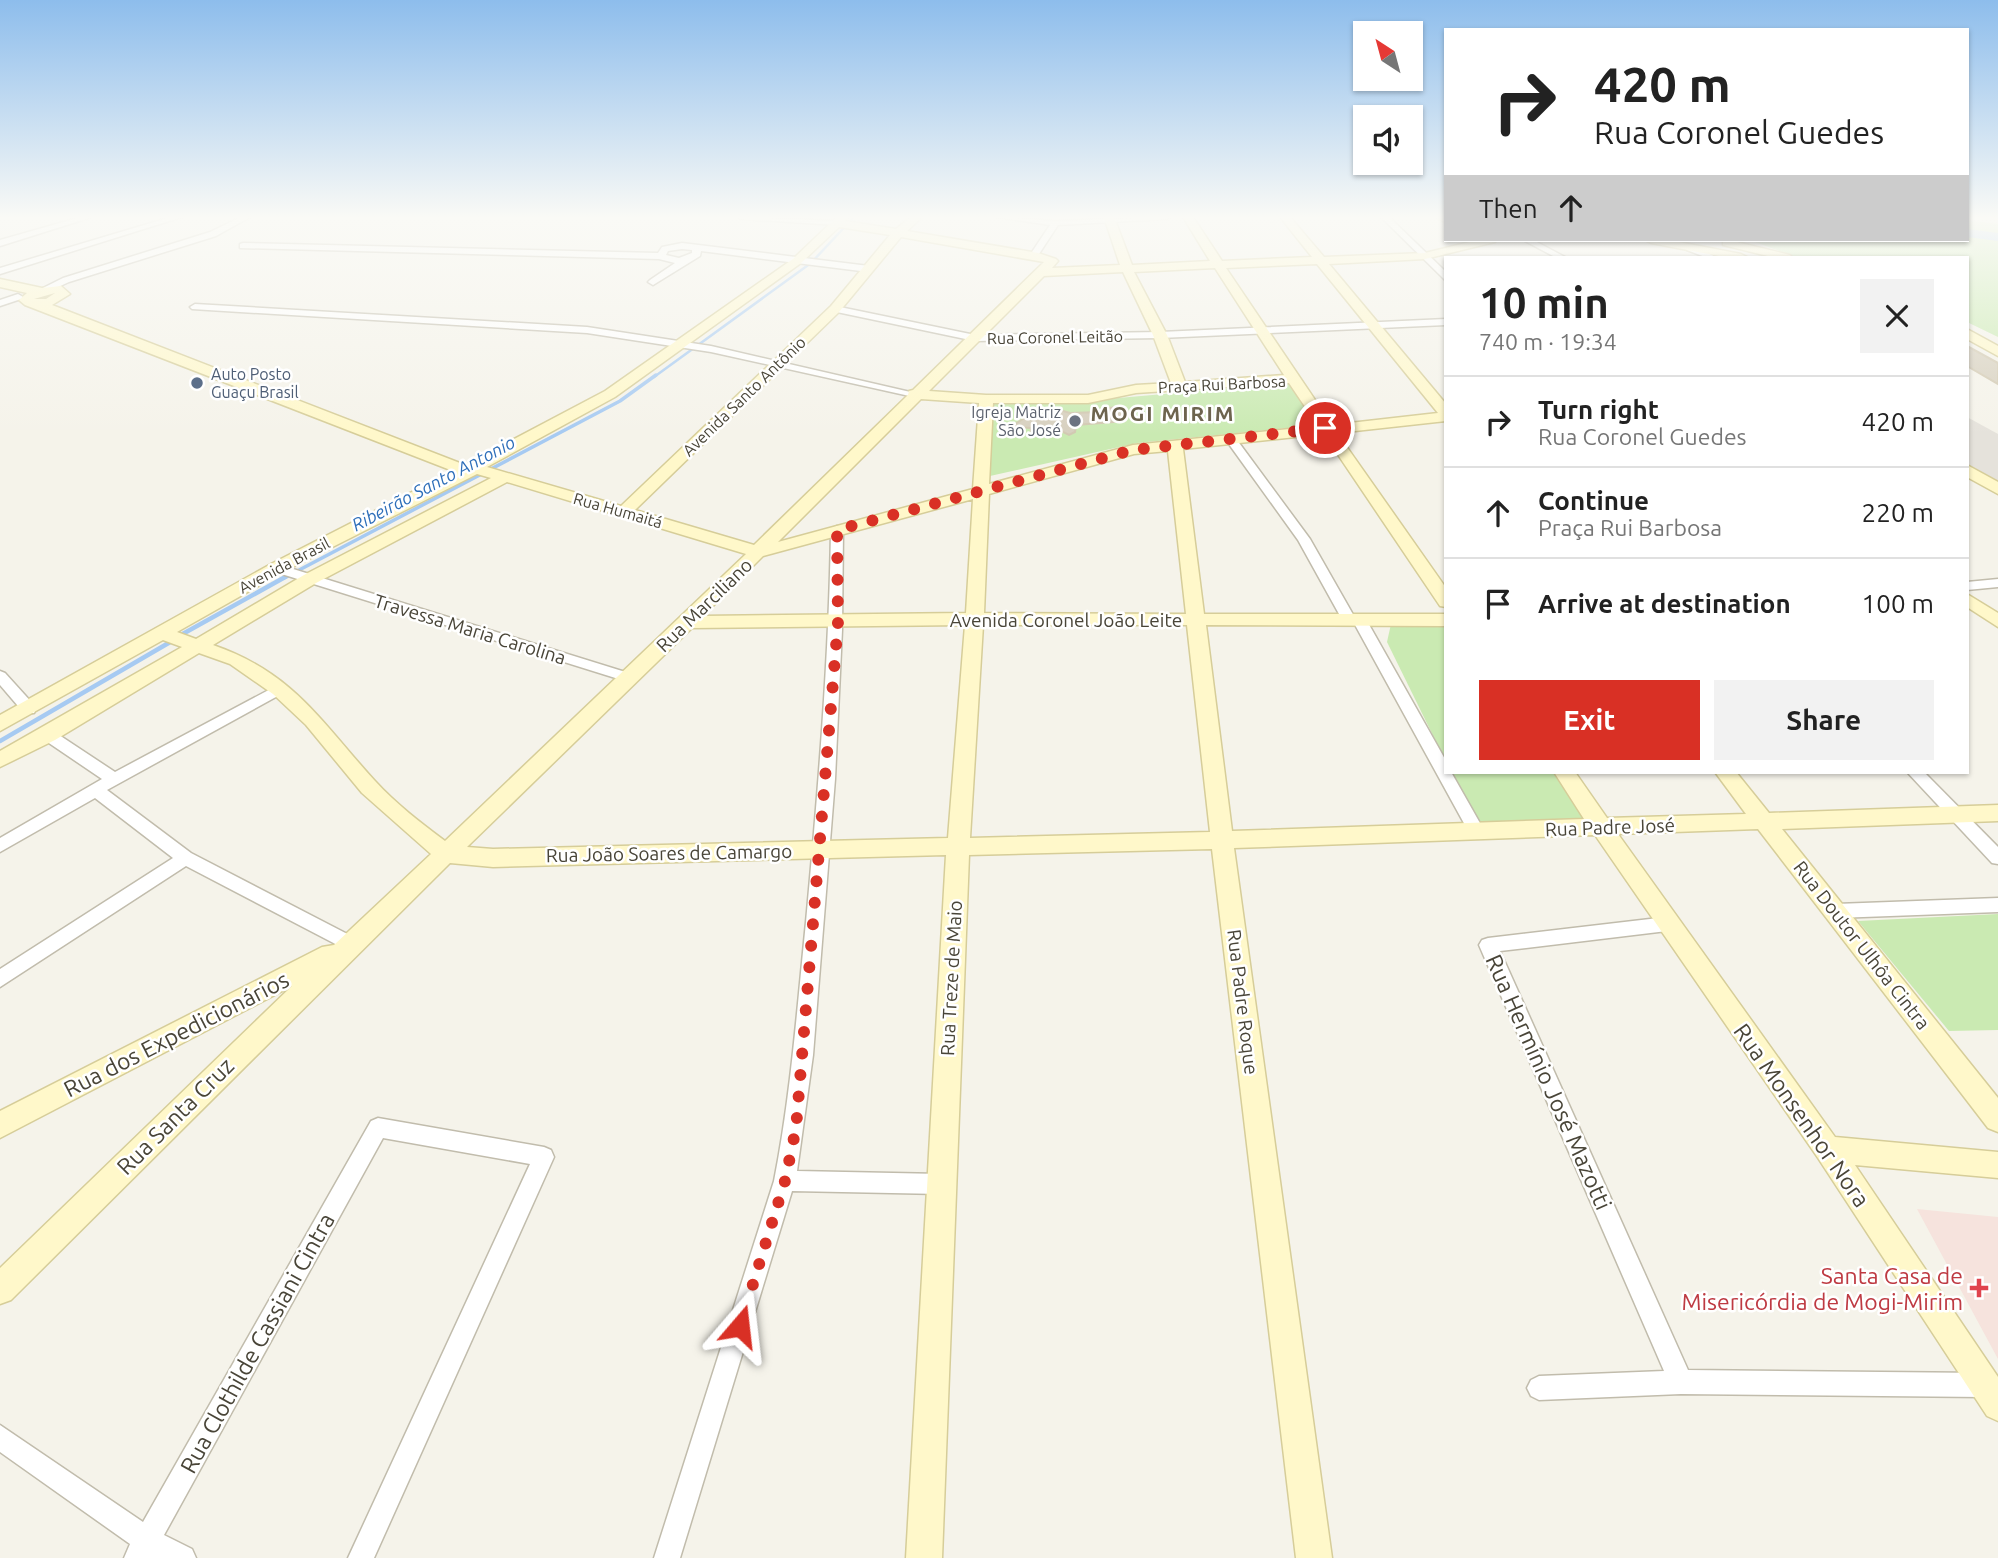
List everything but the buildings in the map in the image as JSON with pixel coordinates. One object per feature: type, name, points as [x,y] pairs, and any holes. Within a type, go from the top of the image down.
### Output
[{"type":"street","points":[[0,290],[32,296],[60,295],[65,290]]},
{"type":"street","points":[[19,290],[483,471]]},
{"type":"street","points":[[0,303],[47,290]]},
{"type":"street","name":"Avenida Brasil","points":[[0,724],[304,577],[693,345],[764,290]]},
{"type":"street","name":"Avenida Santo Antônio","points":[[625,511],[835,309],[851,290]]},
{"type":"street","name":"Rua Marciliano","points":[[351,944],[630,678],[759,552],[914,394],[1024,290]]},
{"type":"street","points":[[1137,290],[1160,335],[1179,385]]},
{"type":"street","points":[[1232,290],[1292,379]]},
{"type":"street","points":[[1343,290],[1444,413]]},
{"type":"street","points":[[60,295],[64,305],[80,313],[483,471]]},
{"type":"street","points":[[195,307],[587,330],[693,345],[914,394]]},
{"type":"street","name":"Rua Coronel Leitão","points":[[835,309],[975,338],[1160,335],[1444,322]]},
{"type":"street","points":[[1969,326],[1998,340]]},
{"type":"street","points":[[1969,334],[1998,352]]},
{"type":"street","name":"Praça Rui Barbosa","points":[[914,394],[1088,399],[1136,389],[1292,379],[1444,599]]},
{"type":"street","name":"Rua Treze de Maio","points":[[924,1558],[958,846],[986,398]]},
{"type":"street","points":[[759,552],[1133,450],[1444,415]]},
{"type":"street","points":[[1230,438],[1304,539],[1355,621],[1477,832]]},
{"type":"street","name":"Rua Padre Roque","points":[[1175,445],[1222,840],[1314,1558]]},
{"type":"street","name":"Avenida Brasil","points":[[0,760],[48,735],[179,639],[281,569],[483,471]]},
{"type":"street","name":"Rua Humaitá","points":[[483,471],[759,552]]},
{"type":"street","points":[[1969,471],[1998,489]]},
{"type":"street","points":[[667,1558],[785,1181],[796,1128],[838,622],[837,530]]},
{"type":"street","name":"Travessa Maria Carolina","points":[[281,569],[630,678]]},
{"type":"street","points":[[1969,586],[1998,583]]},
{"type":"street","points":[[1969,600],[1998,621]]},
{"type":"street","name":"Avenida Coronel João Leite","points":[[686,622],[974,619],[1444,620]]},
{"type":"street","points":[[179,639],[237,660],[280,689],[313,720],[369,788],[412,828],[446,854]]},
{"type":"street","points":[[0,676],[29,709]]},
{"type":"street","points":[[0,846],[114,779],[280,689]]},
{"type":"street","points":[[48,735],[114,779]]},
{"type":"street","name":"Rua Monsenhor Nora","points":[[1565,774],[1667,924],[1828,1149],[1991,1395]]},
{"type":"street","name":"Rua Doutor Ulhôa Cintra","points":[[1726,774],[1998,1119]]},
{"type":"street","points":[[1917,774],[1998,858]]},
{"type":"street","points":[[96,790],[185,858],[351,944]]},
{"type":"street","name":"Rua Padre José","points":[[1222,840],[1998,813]]},
{"type":"street","name":"Rua João Soares de Camargo","points":[[446,854],[493,858],[1222,840]]},
{"type":"street","points":[[0,979],[185,858]]},
{"type":"street","points":[[1836,911],[1998,905]]},
{"type":"street","name":"Rua Hermínio José Mazotti","points":[[1667,924],[1488,945],[1681,1382]]},
{"type":"street","name":"Rua dos Expedicionários","points":[[0,1125],[351,944]]},
{"type":"street","name":"Rua Santa Cruz","points":[[0,1289],[351,944]]},
{"type":"street","name":"Rua Clothilde Cassiani Cintra","points":[[142,1549],[377,1128],[544,1157],[361,1558]]},
{"type":"street","points":[[1828,1149],[1998,1165]]},
{"type":"street","points":[[785,1181],[941,1184]]},
{"type":"street","points":[[1539,1388],[1681,1382],[1991,1395]]},
{"type":"street","points":[[0,1437],[142,1549],[183,1558]]},
{"type":"shaded area","points":[[1969,418],[1998,434],[1998,484],[1969,466]]},
{"type":"shaded area","name":"Santa Casa de Misericórdia de Mogi-Mirim","points":[[1917,1209],[1998,1217],[1998,1359]]},
{"type":"green space","points":[[1969,290],[1998,290],[1998,337],[1969,323]]},
{"type":"green space","points":[[1290,383],[1317,425],[1137,443],[990,476],[993,402],[1107,399]]},
{"type":"green space","points":[[1391,624],[1444,625],[1444,758],[1387,642]]},
{"type":"green space","points":[[1452,774],[1559,774],[1595,822],[1480,829]]},
{"type":"green space","points":[[1998,914],[1998,1030],[1949,1031],[1858,921]]},
{"type":"waterway","name":"Ribeirão Santo Antonio","points":[[654,377],[774,290]]},
{"type":"waterway","name":"Ribeirão Santo Antonio","points":[[284,578],[620,401],[656,375]]},
{"type":"waterway","name":"Ribeirão Santo Antonio","points":[[179,636],[287,576]]},
{"type":"waterway","name":"Ribeirão Santo Antonio","points":[[0,741],[172,641]]},
{"type":"place","name":"Auto Posto Guaçu Brasil","points":[[197,383]]},
{"type":"place","name":"Igreja Matriz São José","points":[[1075,421]]},
{"type":"place","name":"Santa Casa de Misericórdia de Mogi-Mirim","points":[[1979,1288]]},
{"type":"district","name":"MOGI MIRIM","points":[[1163,413]]},
{"type":"route","points":[[740,1326],[785,1181],[796,1128],[838,622],[837,530],[1133,450],[1325,428]]}]
